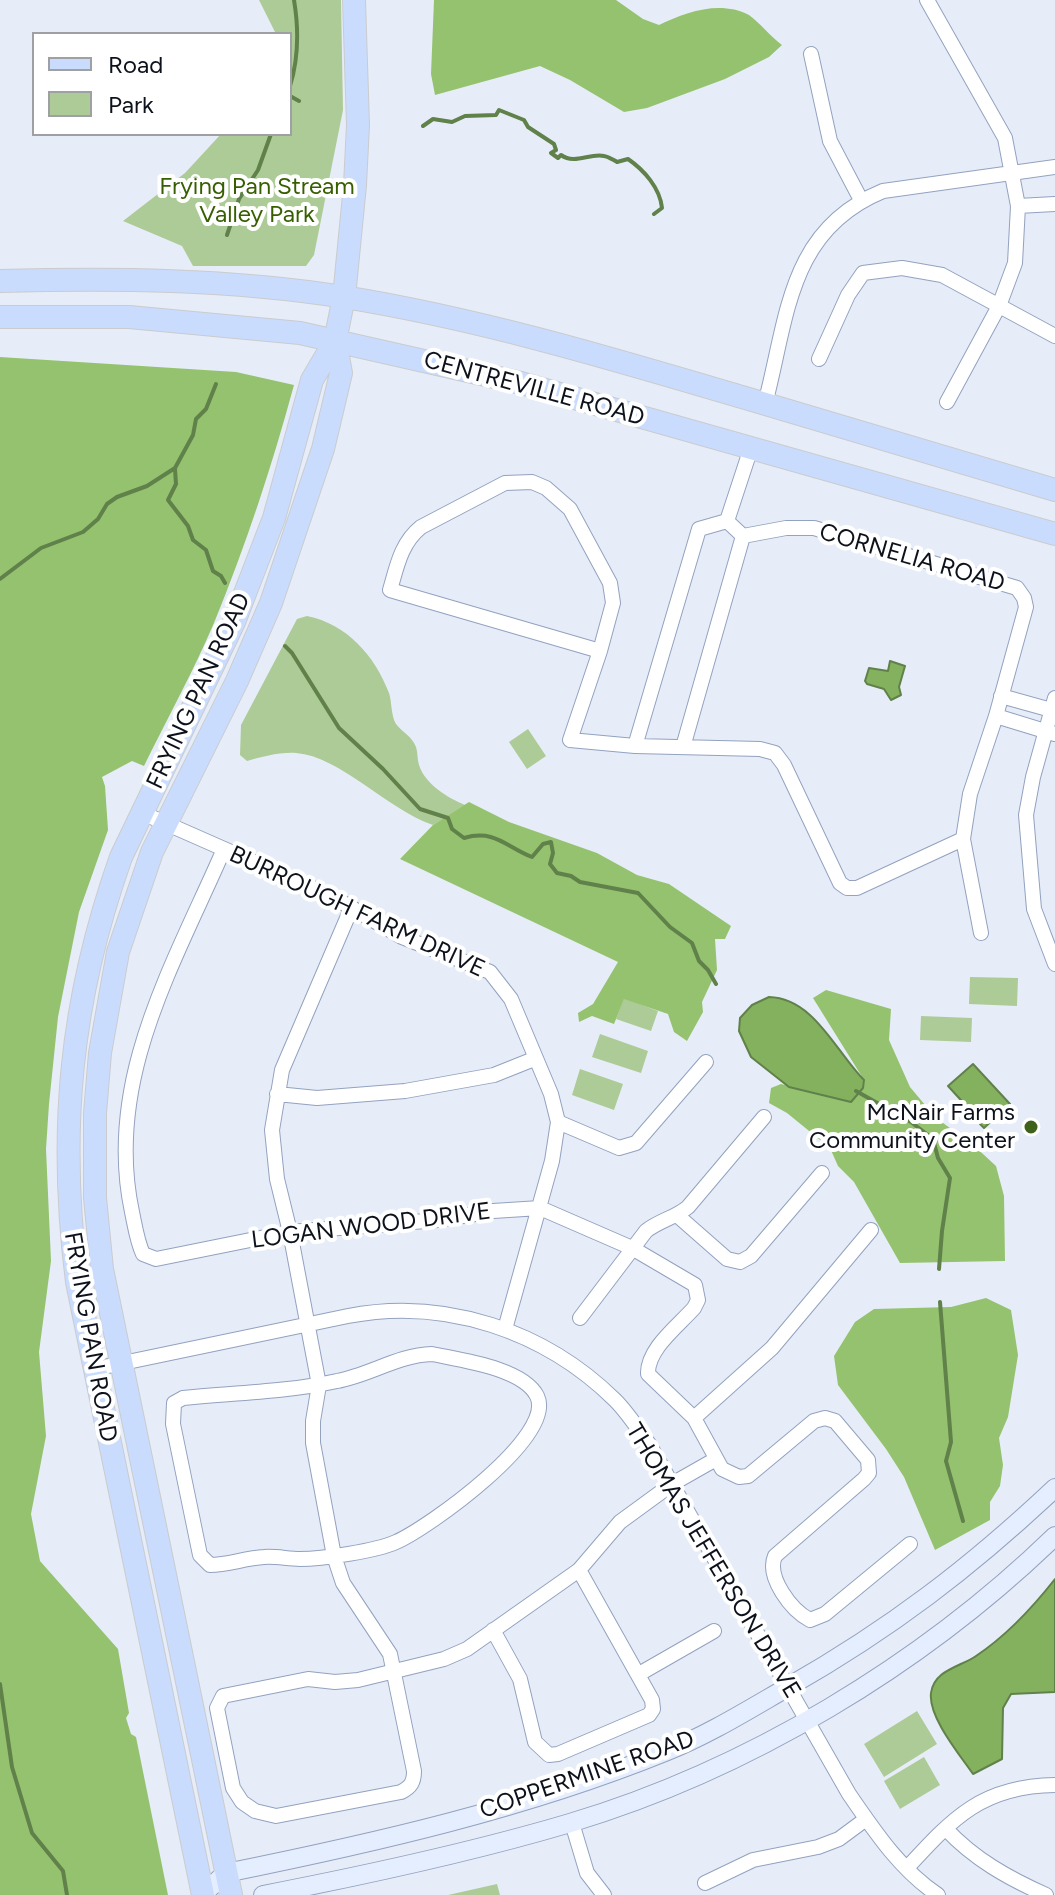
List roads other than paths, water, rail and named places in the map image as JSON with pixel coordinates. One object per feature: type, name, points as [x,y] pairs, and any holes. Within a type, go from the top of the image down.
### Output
[{"type":"main road","name":"FRYING PAN ROAD","points":[[205,1895],[77,1282],[69,1216],[69,1085],[83,988],[116,869],[140,812],[217,661],[243,599],[274,518],[312,380],[335,341],[344,297],[357,146],[354,0]]},
{"type":"main road","name":"CENTREVILLE ROAD","points":[[0,281],[227,284],[344,297],[461,319],[538,337],[1055,490]]},
{"type":"main road","name":"CENTREVILLE ROAD","points":[[0,317],[129,317],[187,321],[270,328],[335,341],[521,383],[1055,534]]},
{"type":"main road","name":"FRYING PAN ROAD","points":[[228,1884],[104,1285],[97,1232],[95,1113],[100,1053],[118,952],[135,897],[165,823],[237,681],[279,578],[323,449],[337,393],[341,373],[335,341]]},
{"type":"street","points":[[927,0],[1005,138],[1018,206],[1015,263],[999,306],[947,402]]},
{"type":"street","points":[[811,54],[830,141],[861,200]]},
{"type":"street","points":[[765,404],[800,267],[824,232],[861,200],[883,191],[1055,167]]},
{"type":"street","points":[[1018,206],[1055,204]]},
{"type":"street","points":[[819,359],[848,295],[863,273],[902,268],[942,275],[1055,336]]},
{"type":"street","points":[[727,521],[751,448]]},
{"type":"street","points":[[600,651],[390,590],[402,549],[410,536],[421,527],[505,483],[532,482],[546,488],[570,509],[610,583],[613,603],[600,651],[570,740],[635,746],[760,749],[775,753],[784,765],[840,883],[847,888],[857,888],[963,839]]},
{"type":"street","points":[[683,747],[743,536],[727,521]]},
{"type":"street","points":[[635,746],[699,529],[727,521]]},
{"type":"street","name":"CORNELIA ROAD","points":[[743,536],[786,528],[814,528],[1017,588],[1024,598],[1026,607],[996,716],[970,794],[963,839],[981,933]]},
{"type":"street","points":[[1001,696],[1054,706],[1050,732],[1033,777],[1026,815],[1034,909],[1055,964]]},
{"type":"street","points":[[996,716],[1050,732]]},
{"type":"street","name":"BURROUGH FARM DRIVE","points":[[140,812],[333,897],[402,937],[490,972],[511,999],[551,1094],[558,1122],[540,1208],[505,1329]]},
{"type":"street","name":"LOGAN WOOD DRIVE","points":[[224,849],[153,1012],[139,1052],[124,1145],[126,1184],[143,1254],[156,1259],[290,1232],[540,1208],[632,1248],[688,1279],[697,1290],[694,1308],[647,1363],[648,1374],[694,1418],[716,1459]]},
{"type":"street","points":[[351,909],[282,1070],[272,1130],[275,1167],[319,1385],[313,1443],[334,1556],[343,1583],[385,1643],[393,1672],[414,1771],[409,1788],[401,1792],[276,1816],[255,1811],[242,1802],[233,1788],[218,1719],[217,1708],[223,1696],[308,1679],[335,1682],[358,1680],[393,1672],[444,1659],[467,1649],[579,1570],[620,1522],[672,1484],[716,1459],[730,1474],[748,1476],[814,1421],[825,1418],[835,1421],[868,1460],[869,1473],[775,1556],[771,1564],[774,1576],[789,1601],[810,1620],[825,1614],[910,1544]]},
{"type":"street","points":[[277,1094],[317,1098],[405,1091],[494,1075],[534,1059]]},
{"type":"street","points":[[558,1122],[619,1148],[629,1147],[636,1143],[706,1062]]},
{"type":"street","points":[[580,1318],[632,1248],[658,1221],[678,1216],[688,1207],[764,1117]]},
{"type":"street","points":[[678,1216],[727,1259],[740,1262],[751,1256],[822,1173]]},
{"type":"street","points":[[694,1418],[772,1348],[871,1230]]},
{"type":"street","name":"THOMAS JEFFERSON DRIVE","points":[[94,1369],[360,1313],[411,1311],[462,1317],[505,1329],[557,1353],[618,1403],[649,1444],[849,1794],[907,1868],[938,1895]]},
{"type":"street","points":[[432,1354],[471,1361],[506,1373],[537,1396],[540,1408],[533,1429],[512,1455],[487,1478],[420,1529],[394,1543],[334,1556],[300,1559],[259,1557],[217,1565],[204,1561],[200,1555],[172,1413],[174,1403],[183,1398],[319,1385],[415,1355],[432,1354]]},
{"type":"street","name":"COPPERMINE ROAD","points":[[205,1895],[228,1884],[552,1791],[665,1752],[709,1732],[867,1641],[908,1613],[987,1550],[1055,1488]]},
{"type":"street","name":"COPPERMINE ROAD","points":[[263,1895],[473,1850],[572,1823],[686,1780],[808,1720],[917,1650],[984,1599],[1055,1536]]},
{"type":"street","points":[[493,1630],[520,1679],[535,1742],[549,1755],[558,1754],[649,1715],[653,1709],[652,1700],[579,1570]]},
{"type":"street","points":[[639,1674],[714,1631]]},
{"type":"street","points":[[907,1868],[963,1812],[993,1795],[1030,1785],[1055,1785]]},
{"type":"street","points":[[705,1883],[753,1860],[818,1847],[839,1839],[866,1819]]},
{"type":"street","points":[[572,1823],[587,1873],[604,1895]]},
{"type":"street","points":[[946,1829],[963,1847],[1012,1880],[1046,1895]]},
{"type":"waterway","points":[[292,78],[297,43],[294,0]]},
{"type":"waterway","points":[[292,97],[299,101]]},
{"type":"waterway","points":[[423,126],[433,119],[452,122],[465,116],[496,115],[499,110],[524,120],[528,127],[554,144],[556,150],[551,153],[558,158],[561,155],[572,159],[605,156],[617,162],[628,159],[640,168],[658,193],[662,208],[654,214]]},
{"type":"waterway","points":[[227,235],[239,199],[258,170],[270,136]]},
{"type":"waterway","points":[[0,579],[41,548],[83,532],[117,497],[147,486],[175,468],[193,435],[196,419],[206,409],[216,384]]},
{"type":"waterway","points":[[175,469],[176,484],[168,500],[188,526],[193,540],[206,550],[213,571],[225,583]]},
{"type":"waterway","points":[[285,646],[339,728],[420,809],[448,818],[452,829],[464,838],[492,837],[532,857],[543,844],[551,842],[553,853],[550,864],[557,873],[580,882],[638,893],[670,927],[692,943],[699,961],[716,984]]},
{"type":"waterway","points":[[856,1091],[911,1122],[933,1139],[938,1158],[950,1178],[939,1269]]},
{"type":"waterway","points":[[940,1302],[951,1442],[946,1461],[963,1521]]},
{"type":"waterway","points":[[0,1684],[12,1767],[32,1833],[63,1871],[67,1895]]},
{"type":"place","name":"McNair Farms Community Center","points":[[1031,1127]]},
{"type":"park label","name":"Frying Pan Stream Valley Park","points":[[257,201]]}]
